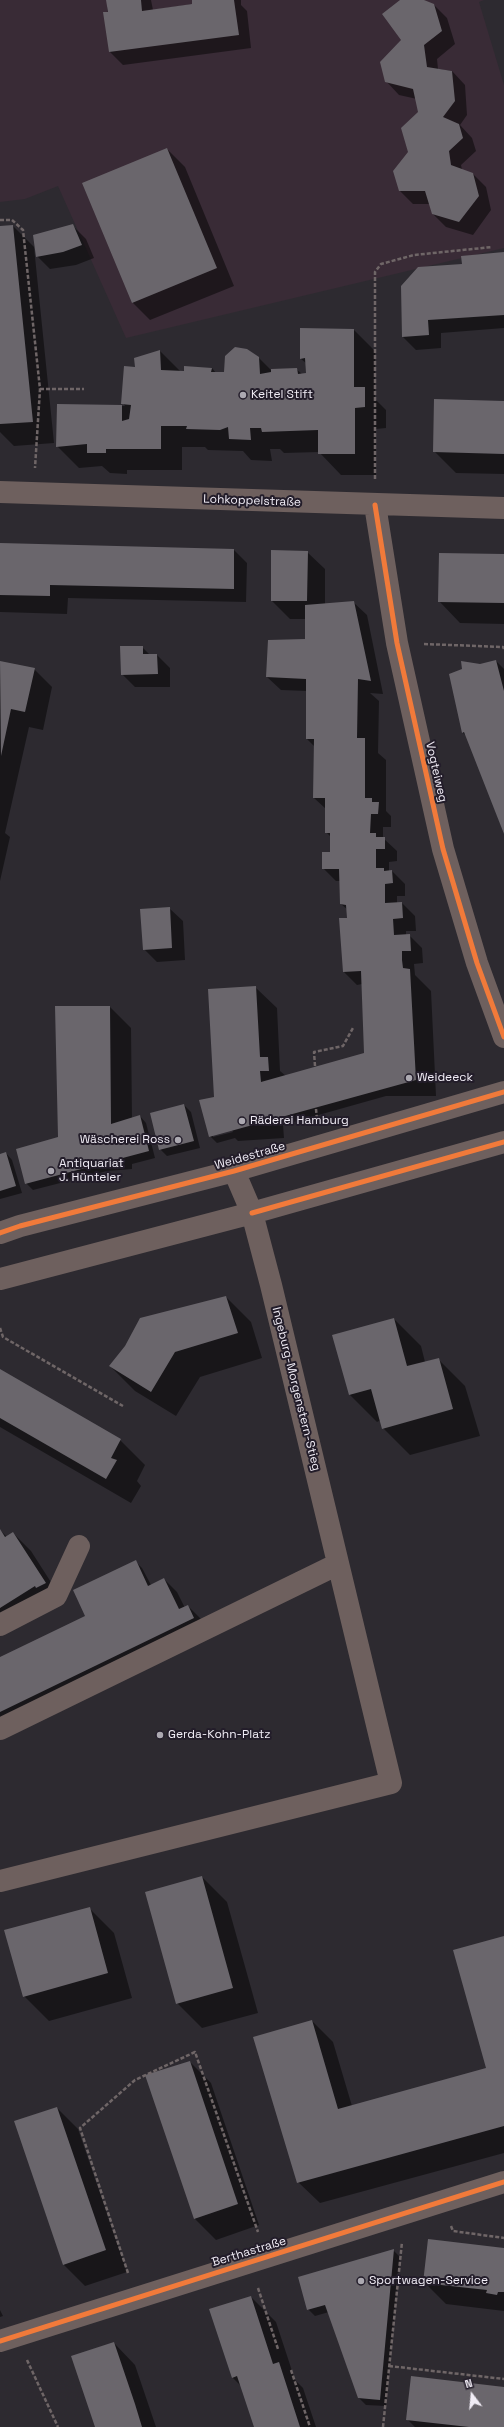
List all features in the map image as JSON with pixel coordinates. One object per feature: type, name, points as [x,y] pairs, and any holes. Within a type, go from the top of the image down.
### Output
[{"type":"street","name":"Lohkoppelstraße","points":[[0,492],[504,508]]},
{"type":"street","name":"Vogteiweg","points":[[375,505],[397,643],[443,849],[477,963],[504,1037]]},
{"type":"street","name":"Weidestraße","points":[[0,1233],[20,1226],[234,1171],[504,1092]]},
{"type":"street","points":[[0,1279],[252,1214],[504,1142]]},
{"type":"street","name":"Ingeburg-Morgenstern-Stieg","points":[[0,1881],[391,1783],[252,1214],[234,1171]]},
{"type":"street","points":[[0,1625],[56,1596],[79,1546]]},
{"type":"street","points":[[0,1729],[338,1564]]},
{"type":"street","name":"Berthastraße","points":[[8,2339],[504,2182]]},
{"type":"path","points":[[0,220],[12,220],[23,230],[40,389],[33,493]]},
{"type":"path","points":[[375,505],[375,272],[381,264],[414,255],[492,247]]},
{"type":"path","points":[[40,389],[84,389]]},
{"type":"path","points":[[397,643],[503,647],[504,649]]},
{"type":"path","points":[[315,1066],[314,1052],[343,1046],[353,1028]]},
{"type":"path","points":[[0,1328],[3,1337],[123,1406]]},
{"type":"path","points":[[136,2298],[80,2128],[135,2080],[195,2052],[258,2260],[278,2349]]},
{"type":"path","points":[[444,2201],[452,2231],[504,2238]]},
{"type":"path","points":[[383,2427],[405,2213]]},
{"type":"path","points":[[8,2339],[58,2427]]},
{"type":"path","points":[[389,2366],[504,2379]]},
{"type":"path","points":[[291,2370],[310,2427]]},
{"type":"shaded area","points":[[0,0],[484,0],[479,2],[504,85],[504,248],[126,338],[58,186],[25,199],[0,202]]},
{"type":"building","points":[[106,0],[141,0],[142,11],[192,4],[192,0],[234,0],[239,35],[109,52],[103,12],[108,12]]},
{"type":"building","points":[[400,0],[424,0],[434,4],[442,31],[424,45],[427,67],[452,71],[455,101],[443,117],[459,124],[463,138],[449,151],[451,165],[473,173],[479,196],[459,222],[432,214],[425,191],[399,191],[393,171],[408,152],[401,128],[418,112],[413,89],[385,82],[380,62],[401,40],[382,14]]},
{"type":"building","points":[[167,148],[217,268],[132,303],[82,183]]},
{"type":"building","points":[[73,224],[82,245],[63,252],[36,257],[33,235]]},
{"type":"building","points":[[13,225],[33,422],[0,424],[0,226]]},
{"type":"building","points":[[504,252],[504,315],[428,320],[429,335],[402,337],[401,286],[418,267],[462,264],[461,256]]},
{"type":"building","name":"Keitel Stift","points":[[300,328],[354,329],[354,387],[365,387],[365,407],[355,408],[355,454],[318,454],[318,430],[262,432],[261,428],[250,428],[251,440],[229,439],[228,427],[220,430],[186,429],[187,426],[161,426],[161,449],[106,449],[106,453],[87,453],[87,444],[56,447],[57,404],[122,405],[122,421],[129,419],[131,405],[121,404],[124,366],[135,367],[134,358],[160,350],[161,370],[184,371],[184,366],[212,368],[211,372],[224,372],[225,356],[235,347],[247,349],[259,357],[260,374],[271,372],[271,369],[297,368],[298,374],[306,373],[305,358],[300,359]]},
{"type":"building","points":[[434,399],[504,401],[504,454],[433,452]]},
{"type":"building","points":[[0,543],[234,549],[234,589],[50,585],[50,596],[0,595]]},
{"type":"building","points":[[271,550],[308,551],[307,601],[271,601]]},
{"type":"building","points":[[439,553],[504,554],[504,603],[438,602]]},
{"type":"building","points":[[354,601],[371,681],[358,679],[357,738],[365,738],[365,798],[372,798],[372,802],[379,802],[378,814],[371,814],[370,833],[376,833],[376,837],[385,837],[385,849],[376,849],[376,868],[384,868],[384,871],[392,870],[393,883],[385,884],[385,903],[402,902],[403,918],[393,919],[394,935],[410,934],[411,951],[402,951],[402,960],[403,968],[410,969],[416,1080],[209,1137],[199,1100],[214,1097],[208,989],[256,986],[260,1057],[268,1057],[269,1071],[260,1071],[261,1082],[364,1053],[361,971],[343,972],[339,918],[347,918],[346,905],[340,904],[339,869],[322,869],[322,852],[330,852],[330,833],[325,833],[325,798],[313,798],[314,739],[306,739],[306,679],[266,677],[268,640],[305,639],[305,605]]},
{"type":"building","points":[[120,646],[143,646],[143,654],[157,654],[158,674],[121,675]]},
{"type":"building","points":[[496,660],[504,691],[504,834],[464,732],[462,733],[449,674],[462,669],[461,661],[480,664]]},
{"type":"building","points":[[0,661],[35,668],[25,712],[11,709],[1,756]]},
{"type":"building","points":[[170,907],[172,948],[143,950],[140,909]]},
{"type":"building","points":[[55,1006],[110,1006],[111,1124],[140,1115],[149,1151],[25,1184],[16,1149],[58,1137]]},
{"type":"building","points":[[184,1104],[194,1141],[159,1150],[150,1113]]},
{"type":"building","points":[[6,1152],[16,1186],[0,1191],[0,1154]]},
{"type":"building","points":[[226,1296],[238,1333],[175,1352],[151,1392],[109,1366],[125,1346],[140,1318]]},
{"type":"building","points":[[394,1318],[407,1366],[439,1358],[453,1409],[382,1429],[371,1389],[349,1395],[332,1335]]},
{"type":"building","points":[[0,1369],[121,1439],[111,1458],[117,1460],[106,1479],[0,1418]]},
{"type":"building","points":[[0,1529],[5,1537],[13,1532],[46,1583],[36,1588],[35,1586],[0,1608]]},
{"type":"building","points":[[136,1560],[148,1586],[164,1578],[179,1609],[188,1605],[194,1618],[0,1712],[0,1657],[85,1616],[73,1590]]},
{"type":"building","points":[[202,1876],[233,1988],[176,2004],[145,1892]]},
{"type":"building","points":[[90,1907],[108,1973],[23,1997],[4,1930]]},
{"type":"building","points":[[504,1936],[504,2126],[297,2183],[253,2037],[312,2020],[338,2109],[486,2068],[453,1950]]},
{"type":"building","points":[[190,2061],[238,2204],[194,2219],[145,2075]]},
{"type":"building","points":[[57,2107],[106,2250],[63,2265],[14,2121]]},
{"type":"building","points":[[428,2239],[504,2248],[504,2292],[498,2292],[497,2295],[486,2293],[487,2290],[423,2283]]},
{"type":"building","points":[[394,2249],[380,2400],[358,2398],[325,2305],[307,2310],[298,2277]]},
{"type":"building","points":[[251,2296],[273,2364],[279,2362],[300,2427],[254,2427],[237,2376],[232,2378],[209,2309]]},
{"type":"building","points":[[114,2342],[142,2427],[95,2427],[71,2356]]},
{"type":"building","points":[[411,2376],[504,2387],[504,2427],[469,2427],[406,2420]]},
{"type":"cycle path","points":[[375,505],[397,643],[443,849],[477,963],[504,1037]]},
{"type":"cycle path","points":[[0,1233],[20,1226],[234,1171],[504,1092]]},
{"type":"cycle path","points":[[252,1213],[504,1142]]},
{"type":"cycle path","points":[[0,2341],[504,2182]]},
{"type":"place","name":"Keitel Stift","points":[[243,395]]},
{"type":"place","name":"Weideeck","points":[[409,1078]]},
{"type":"place","name":"Räderei Hamburg","points":[[242,1121]]},
{"type":"place","name":"Wäscherei Ross","points":[[178,1140]]},
{"type":"place","name":"Antiquariat J. Hünteler","points":[[51,1171]]},
{"type":"place","name":"Gerda-Kohn-Platz","points":[[160,1735]]},
{"type":"place","name":"Sportwagen-Service","points":[[361,2281]]}]
